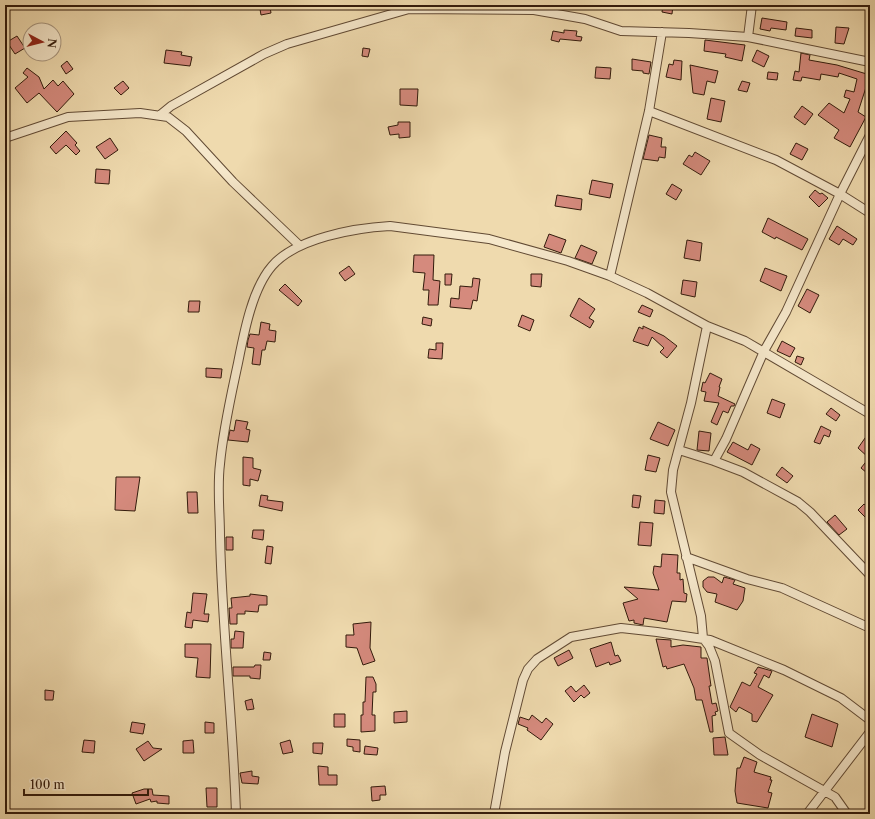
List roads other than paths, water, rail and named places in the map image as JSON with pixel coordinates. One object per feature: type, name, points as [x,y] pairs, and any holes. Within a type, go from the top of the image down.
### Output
[{"type":"street","points":[[748,37],[752,5]]},
{"type":"street","points":[[160,115],[171,106],[264,54],[287,44],[408,7],[535,7],[585,19],[621,31],[748,37],[870,62]]},
{"type":"street","points":[[610,276],[649,112],[662,32]]},
{"type":"street","points":[[649,112],[776,160],[840,194],[870,213]]},
{"type":"street","points":[[5,138],[68,117],[140,113],[168,117],[186,131],[233,182],[300,246]]},
{"type":"street","points":[[714,461],[726,439],[764,351],[786,312],[840,194],[870,135]]},
{"type":"street","points":[[236,814],[221,565],[220,465],[228,407],[240,350],[258,292],[267,273],[273,265],[300,246],[340,233],[390,226],[489,239],[568,261],[610,276],[647,293],[707,326],[745,340],[870,414]]},
{"type":"street","points":[[707,326],[679,450],[673,470],[671,492],[701,616],[703,638],[709,646],[715,661],[729,733],[760,755],[835,797],[848,814]]},
{"type":"street","points":[[679,450],[714,461],[756,479],[798,502],[810,512],[870,574]]},
{"type":"street","points":[[686,557],[747,579],[782,588],[870,628]]},
{"type":"street","points":[[494,814],[505,752],[523,680],[528,669],[537,659],[571,636],[621,628],[703,638],[784,670],[841,698],[870,720]]},
{"type":"street","points":[[807,814],[870,732]]}]
